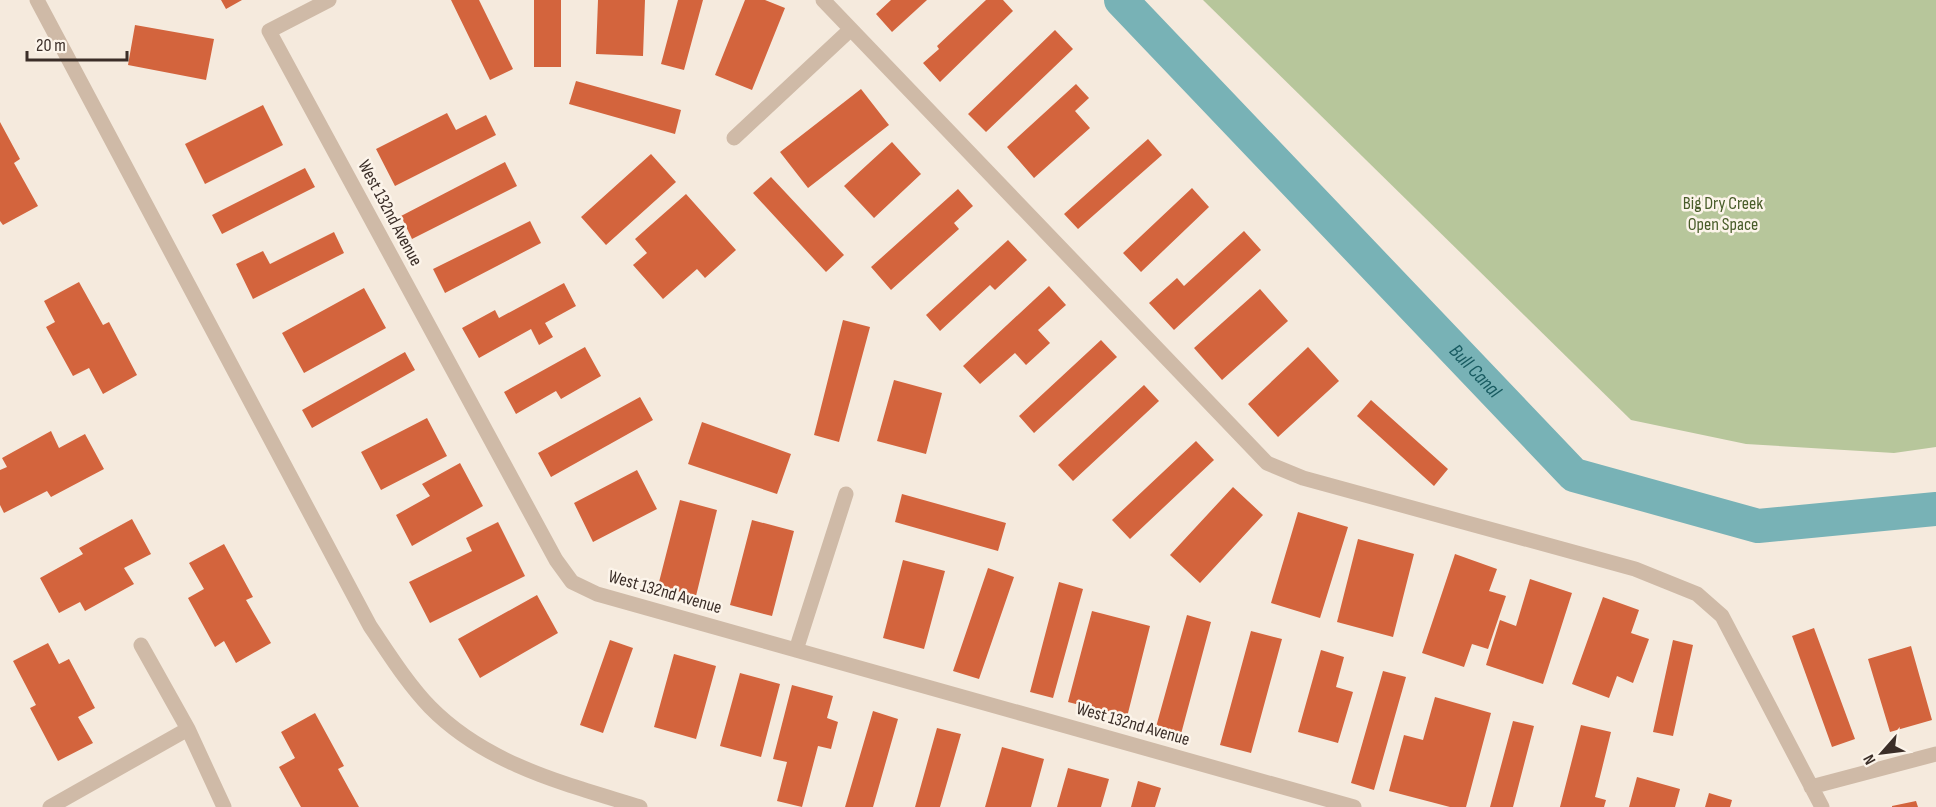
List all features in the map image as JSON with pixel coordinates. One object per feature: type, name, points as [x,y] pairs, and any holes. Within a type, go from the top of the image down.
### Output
[{"type":"street","points":[[37,0],[370,626],[411,687],[459,732],[525,771],[640,807]]},
{"type":"street","name":"West 132nd Avenue","points":[[329,0],[269,31],[556,560],[572,582],[597,594],[1354,807]]},
{"type":"street","points":[[823,0],[1267,464],[1303,478],[1635,569],[1697,594],[1722,616],[1822,807]]},
{"type":"street","points":[[734,138],[851,29]]},
{"type":"street","points":[[796,650],[846,494]]},
{"type":"street","points":[[141,645],[188,729],[224,807]]},
{"type":"street","points":[[50,807],[188,729]]},
{"type":"street","points":[[1811,787],[1936,754]]},
{"type":"green space","name":"Big Dry Creek Open Space","points":[[1203,0],[1936,0],[1936,447],[1894,453],[1746,444],[1631,420]]},
{"type":"building","points":[[221,0],[242,0],[226,9]]},
{"type":"building","points":[[451,0],[479,0],[513,69],[490,80]]},
{"type":"building","points":[[534,0],[561,0],[561,67],[534,67]]},
{"type":"building","points":[[598,0],[645,0],[643,56],[596,54]]},
{"type":"building","points":[[678,0],[703,0],[684,70],[661,64]]},
{"type":"building","points":[[745,0],[765,0],[785,8],[752,90],[715,75]]},
{"type":"building","points":[[891,0],[927,0],[892,32],[876,14]]},
{"type":"building","points":[[986,0],[1003,0],[1013,11],[940,82],[923,63],[939,49],[937,46]]},
{"type":"building","points":[[135,25],[214,39],[206,80],[128,65]]},
{"type":"building","points":[[1055,30],[1073,49],[986,132],[968,114]]},
{"type":"building","points":[[576,81],[681,110],[675,134],[569,104]]},
{"type":"building","points":[[1076,84],[1089,98],[1075,111],[1090,128],[1034,178],[1007,147]]},
{"type":"building","points":[[861,89],[889,125],[808,188],[780,152]]},
{"type":"building","points":[[263,105],[283,145],[205,184],[185,144]]},
{"type":"building","points":[[447,113],[456,130],[486,115],[496,135],[395,186],[376,149]]},
{"type":"building","points":[[0,122],[20,159],[14,163],[38,206],[3,225],[0,221]]},
{"type":"building","points":[[1148,139],[1162,155],[1078,229],[1064,214]]},
{"type":"building","points":[[892,142],[921,174],[874,218],[844,186]]},
{"type":"building","points":[[651,154],[676,182],[606,245],[581,217]]},
{"type":"building","points":[[505,162],[517,186],[412,239],[401,216]]},
{"type":"building","points":[[305,168],[315,187],[222,234],[212,215]]},
{"type":"building","points":[[771,177],[844,255],[826,272],[753,193]]},
{"type":"building","points":[[1192,188],[1209,207],[1141,272],[1123,253]]},
{"type":"building","points":[[958,189],[973,206],[954,223],[959,229],[891,290],[871,267]]},
{"type":"building","points":[[686,194],[736,250],[705,278],[697,269],[663,299],[633,265],[647,253],[635,239]]},
{"type":"building","points":[[530,221],[541,243],[445,293],[433,269]]},
{"type":"building","points":[[1244,231],[1261,250],[1174,330],[1149,303],[1177,278],[1184,286]]},
{"type":"building","points":[[334,232],[344,253],[253,299],[236,264],[263,251],[270,264]]},
{"type":"building","points":[[1008,240],[1027,260],[995,290],[990,285],[940,331],[926,315]]},
{"type":"building","points":[[79,282],[103,325],[109,322],[137,375],[103,394],[89,368],[73,376],[46,327],[55,322],[44,301]]},
{"type":"building","points":[[564,283],[576,306],[545,323],[553,337],[539,345],[531,329],[479,358],[462,328],[495,310],[499,318]]},
{"type":"building","points":[[1049,286],[1066,305],[1038,330],[1050,343],[1026,365],[1015,353],[980,384],[963,366]]},
{"type":"building","points":[[364,288],[386,328],[304,373],[282,333]]},
{"type":"building","points":[[1260,289],[1288,321],[1222,380],[1194,348]]},
{"type":"building","points":[[843,320],[870,327],[839,442],[814,435]]},
{"type":"building","points":[[1101,340],[1117,357],[1034,433],[1019,416]]},
{"type":"building","points":[[585,347],[601,376],[561,399],[556,391],[516,414],[504,392]]},
{"type":"building","points":[[1308,347],[1339,381],[1278,437],[1248,404]]},
{"type":"building","points":[[405,352],[415,370],[312,428],[302,410]]},
{"type":"building","points":[[894,380],[942,393],[926,454],[877,441]]},
{"type":"building","points":[[1144,385],[1159,401],[1073,481],[1058,465]]},
{"type":"building","points":[[640,397],[653,420],[551,477],[538,453]]},
{"type":"building","points":[[1371,400],[1448,469],[1434,486],[1357,416]]},
{"type":"building","points":[[427,418],[447,456],[381,490],[361,452]]},
{"type":"building","points":[[702,422],[791,454],[777,494],[688,464]]},
{"type":"building","points":[[51,431],[59,448],[85,434],[104,469],[51,497],[47,491],[4,513],[0,505],[0,470],[7,467],[2,458]]},
{"type":"building","points":[[1196,441],[1214,460],[1130,539],[1112,520]]},
{"type":"building","points":[[460,463],[483,506],[412,546],[396,515],[430,496],[422,484]]},
{"type":"building","points":[[637,470],[657,509],[593,542],[574,503]]},
{"type":"building","points":[[1233,487],[1263,515],[1200,583],[1170,555]]},
{"type":"building","points":[[902,494],[1006,523],[998,551],[895,522]]},
{"type":"building","points":[[680,500],[717,510],[696,596],[658,586]]},
{"type":"building","points":[[1298,512],[1348,527],[1320,618],[1271,603]]},
{"type":"building","points":[[132,519],[151,554],[124,568],[134,584],[85,611],[80,602],[59,613],[40,578],[83,554],[79,548]]},
{"type":"building","points":[[752,520],[794,531],[772,616],[730,605]]},
{"type":"building","points":[[498,522],[525,576],[430,623],[409,582],[472,551],[466,538]]},
{"type":"building","points":[[1358,539],[1414,554],[1393,637],[1337,622]]},
{"type":"building","points":[[224,544],[253,597],[246,600],[271,643],[236,663],[224,641],[215,647],[188,598],[204,589],[189,563]]},
{"type":"building","points":[[1455,554],[1497,569],[1489,591],[1506,596],[1488,649],[1472,644],[1464,667],[1422,653]]},
{"type":"building","points":[[903,560],[945,571],[924,649],[883,638]]},
{"type":"building","points":[[988,568],[1014,577],[979,679],[953,671]]},
{"type":"building","points":[[1530,579],[1572,593],[1543,684],[1486,665],[1500,620],[1516,626]]},
{"type":"building","points":[[1059,582],[1083,589],[1053,698],[1030,692]]},
{"type":"building","points":[[537,595],[558,633],[480,678],[458,639]]},
{"type":"building","points":[[1603,597],[1639,610],[1631,633],[1649,639],[1633,683],[1617,676],[1609,698],[1572,684]]},
{"type":"building","points":[[1092,611],[1150,626],[1127,717],[1068,702]]},
{"type":"building","points":[[1187,615],[1211,622],[1181,734],[1156,727]]},
{"type":"building","points":[[1814,628],[1855,739],[1832,747],[1792,636]]},
{"type":"building","points":[[1251,631],[1282,639],[1251,753],[1220,745]]},
{"type":"building","points":[[610,640],[633,648],[603,733],[580,725]]},
{"type":"building","points":[[1673,640],[1693,645],[1673,736],[1653,732]]},
{"type":"building","points":[[48,643],[59,664],[69,659],[95,708],[78,717],[93,743],[58,761],[30,708],[36,705],[13,661]]},
{"type":"building","points":[[1911,646],[1932,720],[1890,732],[1868,659]]},
{"type":"building","points":[[1321,650],[1344,657],[1336,687],[1353,692],[1338,743],[1298,732]]},
{"type":"building","points":[[674,654],[716,666],[696,739],[654,727]]},
{"type":"building","points":[[1383,671],[1406,677],[1374,790],[1351,783]]},
{"type":"building","points":[[740,673],[780,684],[761,757],[720,746]]},
{"type":"building","points":[[792,685],[833,696],[827,718],[838,722],[831,749],[818,746],[802,807],[777,801],[787,762],[773,759]]},
{"type":"building","points":[[1435,697],[1491,713],[1466,807],[1450,807],[1389,791],[1404,735],[1423,740]]},
{"type":"building","points":[[873,711],[898,719],[873,807],[845,807]]},
{"type":"building","points":[[315,713],[344,766],[338,769],[359,807],[301,807],[279,767],[295,758],[281,732]]},
{"type":"building","points":[[1513,721],[1534,726],[1513,807],[1490,807]]},
{"type":"building","points":[[1581,725],[1611,732],[1595,797],[1606,800],[1604,807],[1560,807]]},
{"type":"building","points":[[937,728],[961,734],[940,807],[915,807]]},
{"type":"building","points":[[1002,747],[1044,759],[1031,807],[985,807]]},
{"type":"building","points":[[1068,768],[1109,779],[1101,807],[1057,807]]},
{"type":"building","points":[[1637,777],[1680,789],[1675,807],[1629,807]]},
{"type":"building","points":[[1138,781],[1161,788],[1155,807],[1131,807]]},
{"type":"building","points":[[1709,793],[1732,800],[1730,807],[1705,807]]},
{"type":"building","points":[[1916,801],[1918,807],[1892,807],[1892,806]]},
{"type":"waterway","name":"Bull Canal","points":[[1121,0],[1574,475],[1758,526],[1936,509]]}]
